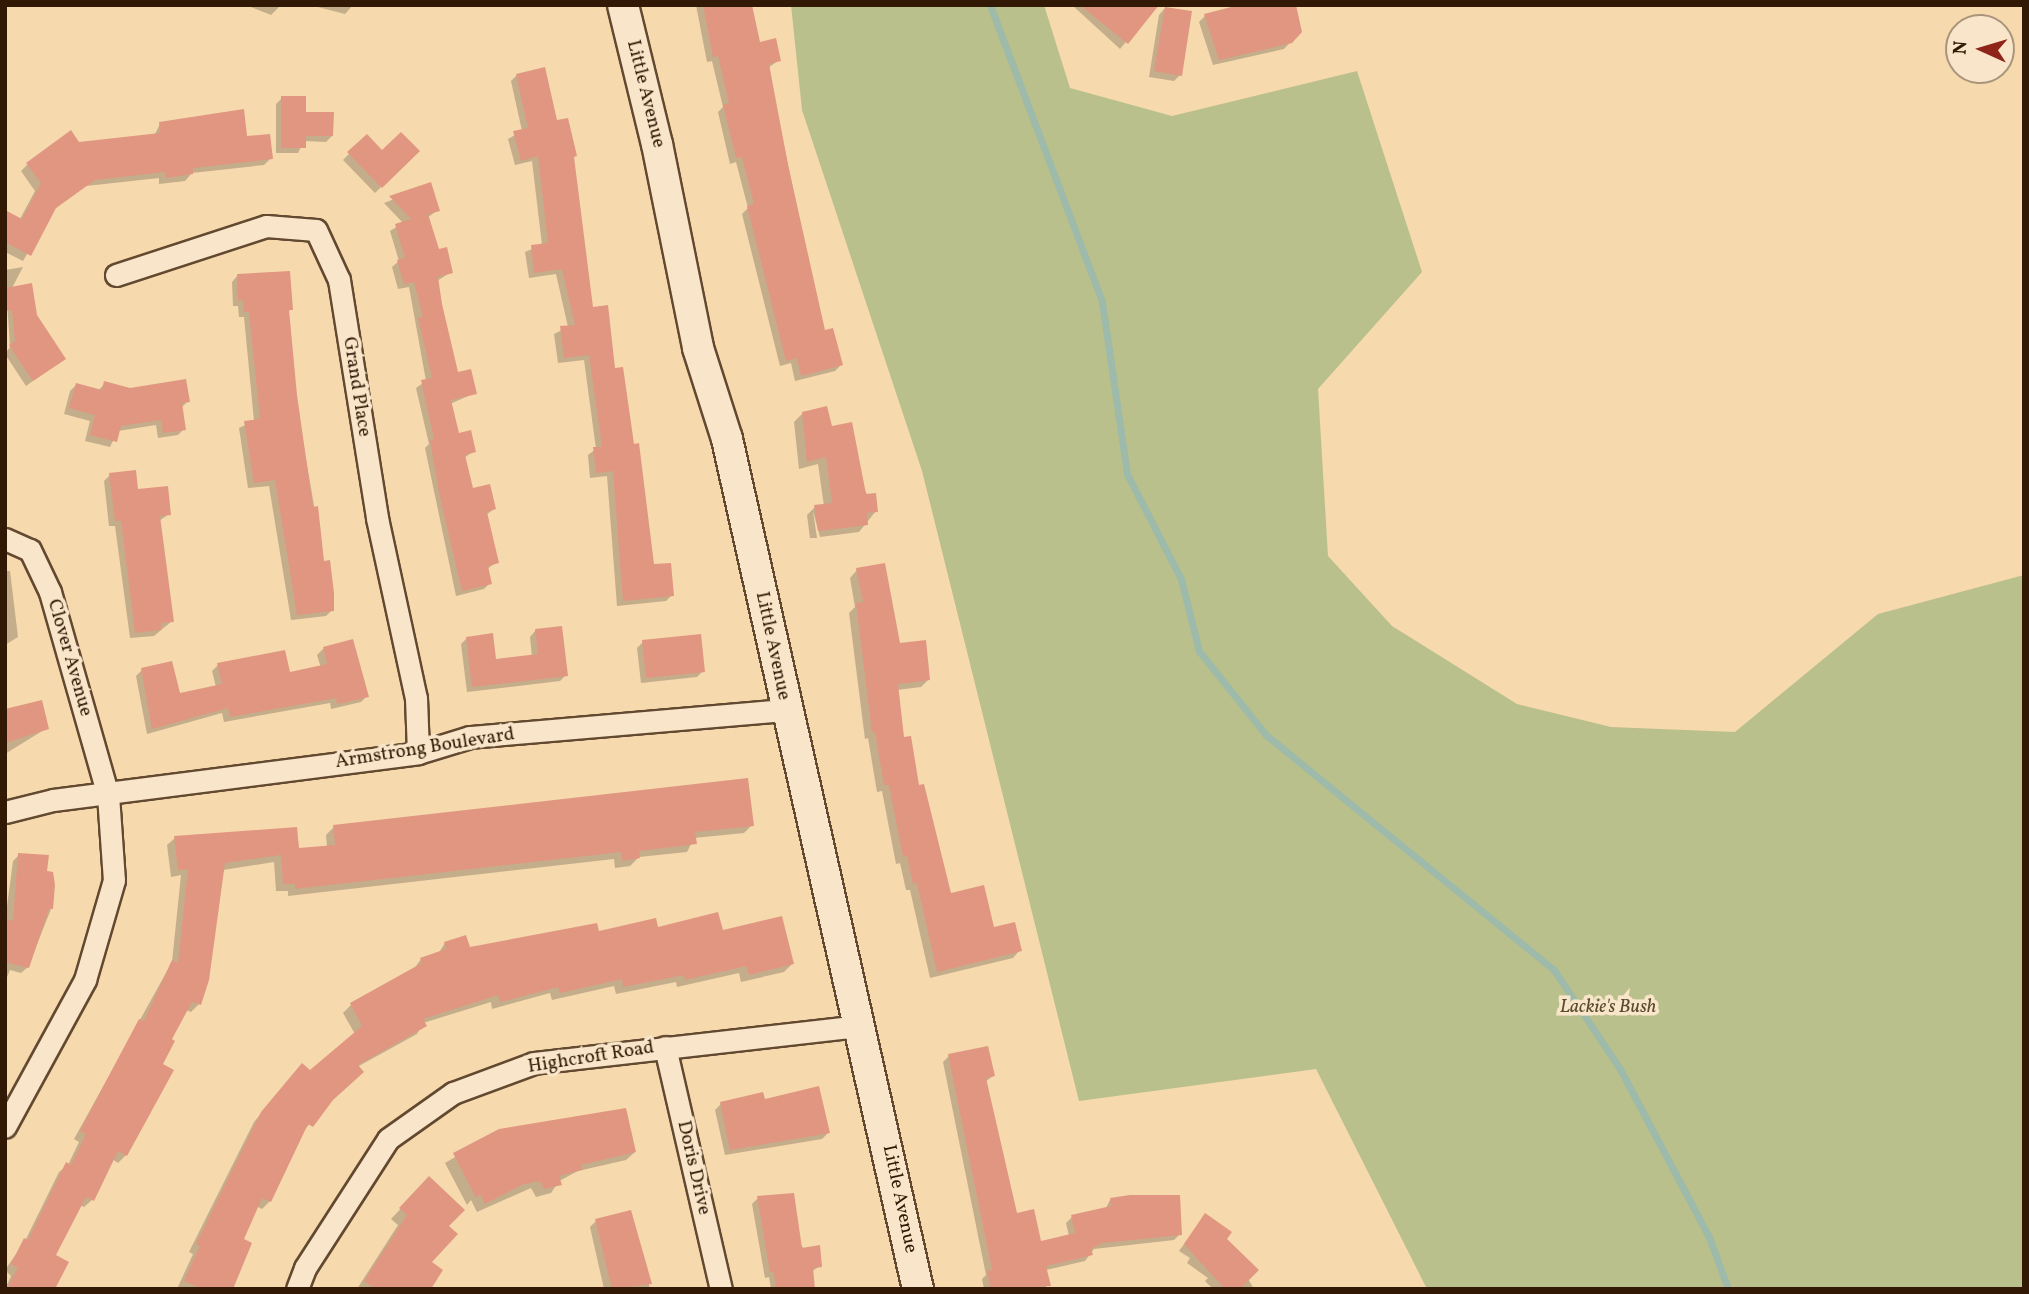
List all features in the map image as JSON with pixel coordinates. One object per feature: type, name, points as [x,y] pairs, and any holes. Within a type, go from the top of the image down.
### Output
[{"type":"street","name":"Little Avenue","points":[[623,5],[657,144],[698,348],[727,439],[918,1289]]},
{"type":"street","name":"Grand Place","points":[[116,275],[266,226],[316,230],[339,280],[377,518],[416,698],[418,753]]},
{"type":"street","name":"Clover Avenue","points":[[5,539],[30,550],[50,592],[108,794],[114,880],[85,980],[5,1127]]},
{"type":"street","name":"Armstrong Boulevard","points":[[5,812],[53,800],[418,753],[470,737],[786,710]]},
{"type":"street","name":"Highcroft Road","points":[[297,1289],[305,1268],[388,1139],[453,1093],[534,1063],[861,1026]]},
{"type":"street","name":"Doris Drive","points":[[665,1047],[721,1289]]},
{"type":"green space","name":"Lackie's Bush","points":[[791,5],[1044,5],[1070,88],[1172,116],[1357,71],[1422,272],[1318,389],[1328,556],[1392,626],[1517,704],[1611,727],[1735,732],[1878,614],[2024,575],[2024,1289],[1427,1289],[1316,1069],[1079,1101],[922,471],[802,110]]},
{"type":"building","points":[[703,5],[752,5],[760,42],[776,38],[781,61],[769,64],[788,165],[825,330],[833,328],[843,365],[801,376],[797,358],[786,361],[747,206],[754,204],[742,157],[736,158],[723,105],[729,103],[718,56],[713,57]]},
{"type":"building","points":[[1080,5],[1159,5],[1128,44]]},
{"type":"building","points":[[1239,5],[1296,5],[1302,32],[1292,43],[1219,60],[1204,14]]},
{"type":"building","points":[[1165,7],[1192,11],[1182,76],[1154,71]]},
{"type":"building","points":[[545,67],[557,120],[568,118],[577,156],[574,157],[593,307],[608,305],[615,368],[623,367],[634,444],[639,443],[654,564],[671,563],[674,596],[623,601],[613,471],[596,473],[593,447],[602,447],[589,355],[564,358],[560,326],[575,325],[562,269],[534,273],[531,245],[548,243],[538,156],[521,161],[513,131],[528,128],[516,74]]},
{"type":"building","points":[[281,96],[306,96],[306,112],[334,112],[333,136],[306,136],[306,148],[281,148]]},
{"type":"building","points":[[244,109],[247,136],[270,134],[273,159],[193,168],[193,174],[166,178],[165,172],[95,180],[56,208],[31,256],[5,242],[5,210],[22,219],[41,183],[26,163],[71,130],[79,142],[160,133],[159,122]]},
{"type":"building","points":[[401,132],[420,151],[382,188],[347,152],[367,134],[382,150]]},
{"type":"building","points":[[431,182],[440,211],[428,214],[439,249],[447,247],[453,273],[438,277],[442,304],[458,372],[471,369],[477,394],[451,400],[459,433],[471,430],[476,452],[465,455],[473,488],[490,484],[496,509],[487,512],[499,563],[488,566],[492,584],[462,591],[440,497],[430,440],[434,439],[421,380],[432,378],[418,318],[423,317],[414,282],[404,284],[397,260],[405,258],[395,224],[411,219],[389,196]]},
{"type":"building","points":[[290,271],[293,310],[289,310],[297,395],[313,507],[318,506],[324,561],[330,560],[334,593],[334,611],[297,615],[275,480],[254,483],[244,421],[260,419],[249,312],[244,312],[243,300],[238,301],[237,274]]},
{"type":"building","points":[[32,283],[37,315],[66,359],[33,381],[9,345],[15,341],[12,310],[5,311],[5,288]]},
{"type":"building","points":[[186,379],[190,402],[182,403],[186,430],[163,433],[161,420],[121,426],[117,442],[90,435],[95,415],[69,408],[76,383],[102,390],[104,381],[130,388]]},
{"type":"building","points":[[827,406],[832,426],[852,422],[866,494],[876,493],[878,512],[867,513],[868,525],[818,531],[814,505],[832,503],[826,457],[807,462],[802,412]]},
{"type":"building","points":[[136,470],[138,489],[168,486],[171,515],[160,516],[174,622],[161,623],[161,630],[135,633],[121,521],[115,521],[109,473]]},
{"type":"building","points":[[885,563],[900,643],[926,640],[930,680],[898,684],[904,737],[911,736],[919,785],[924,784],[951,893],[984,885],[994,927],[1015,922],[1022,951],[937,972],[917,883],[913,884],[907,856],[903,857],[889,785],[884,785],[875,732],[872,732],[856,603],[863,602],[856,568]]},
{"type":"building","points":[[562,626],[568,676],[472,687],[466,637],[493,633],[496,659],[538,654],[535,629]]},
{"type":"building","points":[[701,634],[705,672],[646,678],[642,640]]},
{"type":"building","points":[[353,639],[369,697],[337,704],[336,698],[230,717],[228,708],[152,729],[141,668],[172,661],[180,693],[222,684],[217,663],[285,650],[290,672],[327,664],[323,647]]},
{"type":"building","points":[[42,700],[49,729],[5,743],[5,709]]},
{"type":"building","points":[[748,778],[754,826],[695,832],[697,844],[639,851],[640,858],[622,861],[621,852],[295,889],[295,884],[283,884],[281,855],[225,863],[209,980],[201,1005],[192,1002],[172,1039],[175,1041],[163,1064],[174,1070],[127,1156],[118,1151],[94,1201],[86,1197],[56,1255],[69,1262],[55,1289],[7,1289],[18,1268],[11,1264],[24,1238],[28,1240],[66,1162],[71,1165],[86,1134],[80,1131],[104,1085],[139,1019],[144,1021],[172,960],[178,963],[188,869],[178,870],[174,836],[297,827],[299,848],[335,845],[333,825]]},
{"type":"building","points":[[18,853],[49,855],[47,871],[53,872],[55,885],[53,909],[49,909],[29,968],[5,962],[5,919],[13,921]]},
{"type":"building","points":[[718,912],[723,930],[782,916],[794,964],[749,975],[746,966],[685,980],[684,975],[623,987],[622,979],[560,993],[558,987],[500,1002],[498,995],[423,1019],[427,1026],[358,1065],[364,1072],[333,1100],[313,1127],[308,1124],[271,1202],[262,1198],[244,1239],[252,1243],[233,1289],[202,1289],[184,1281],[200,1246],[196,1244],[261,1112],[302,1063],[310,1070],[362,1026],[350,1003],[422,963],[420,958],[446,949],[444,942],[466,935],[470,947],[597,923],[599,931],[656,918],[658,927]]},
{"type":"building","points":[[988,1046],[995,1076],[986,1078],[1017,1213],[1034,1209],[1041,1241],[1075,1233],[1071,1215],[1111,1206],[1110,1198],[1130,1195],[1180,1195],[1182,1235],[1102,1243],[1091,1249],[1093,1255],[1046,1266],[1051,1286],[991,1289],[987,1271],[992,1270],[948,1054]]},
{"type":"building","points":[[819,1086],[830,1133],[730,1150],[720,1102],[763,1092],[765,1099]]},
{"type":"building","points":[[626,1108],[636,1152],[581,1165],[582,1170],[559,1176],[562,1185],[544,1189],[540,1181],[524,1184],[485,1204],[480,1194],[476,1198],[453,1153],[499,1129]]},
{"type":"building","points":[[429,1176],[465,1210],[449,1226],[458,1234],[432,1262],[443,1270],[431,1289],[376,1289],[364,1281],[407,1215],[399,1208]]},
{"type":"building","points":[[794,1193],[802,1248],[820,1245],[822,1267],[813,1268],[815,1289],[776,1289],[774,1272],[770,1272],[757,1196]]},
{"type":"building","points":[[631,1210],[652,1284],[612,1289],[595,1219]]},
{"type":"building","points":[[1205,1213],[1232,1232],[1227,1239],[1259,1270],[1240,1289],[1225,1289],[1184,1244]]},
{"type":"waterway","points":[[990,5],[1102,302],[1127,474],[1181,579],[1199,651],[1266,735],[1554,970],[1620,1069],[1709,1237],[1728,1289]]}]
